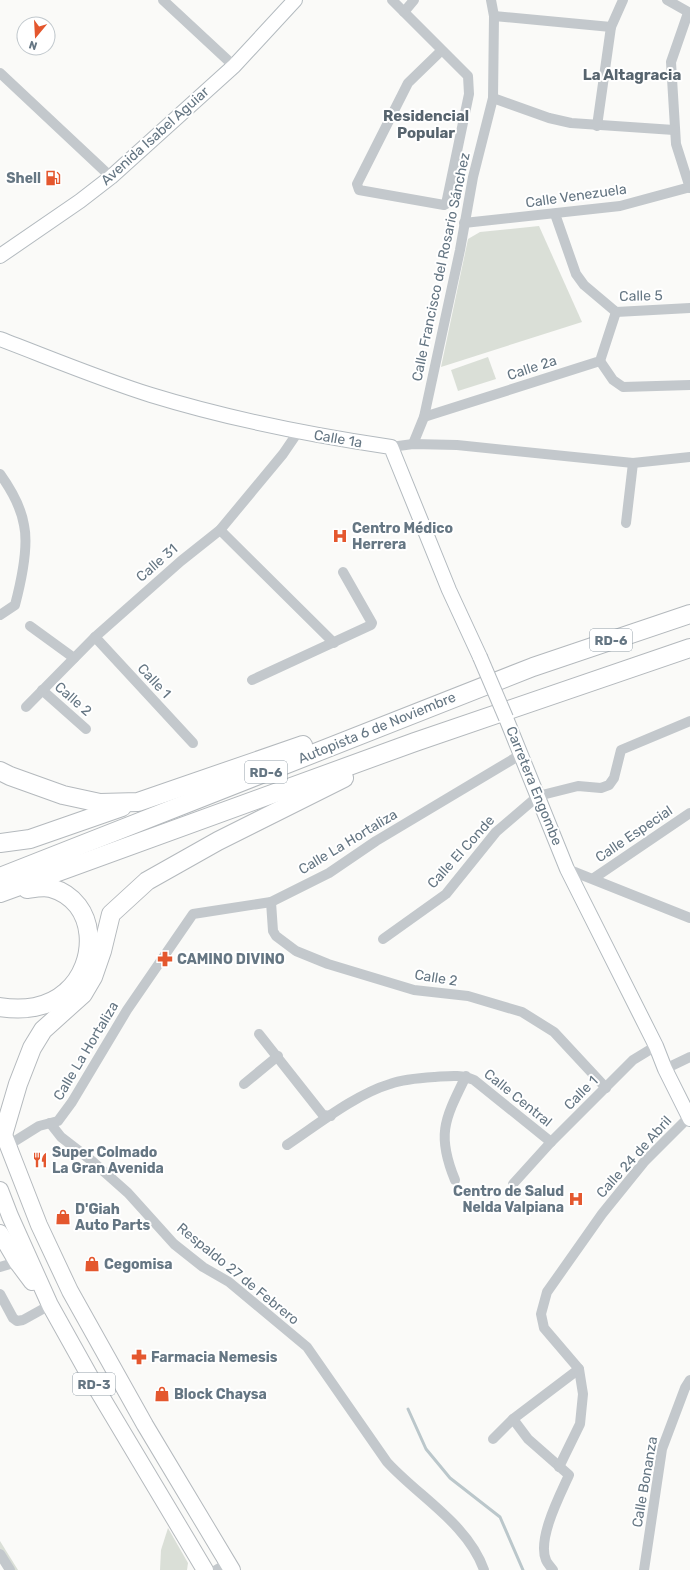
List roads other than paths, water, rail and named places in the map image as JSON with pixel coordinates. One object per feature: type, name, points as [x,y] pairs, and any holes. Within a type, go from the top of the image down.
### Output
[{"type":"highway","name":"Autopista 6 de Noviembre","points":[[3,887],[532,667],[690,614]]},
{"type":"highway","name":"Autopista 6 de Noviembre","points":[[3,887],[415,742],[690,648]]},
{"type":"highway","points":[[0,843],[30,839],[532,667]]},
{"type":"highway","points":[[3,1135],[18,1084],[32,1048],[43,1030],[83,994],[94,977],[112,914],[116,909],[147,881],[218,841],[415,742]]},
{"type":"highway","points":[[0,771],[63,795],[100,803],[138,802]]},
{"type":"highway","points":[[0,1007],[15,1010],[36,1007],[50,1003],[66,992],[79,976],[86,959],[88,940],[88,924],[79,906],[64,893],[50,888],[3,887]]},
{"type":"main road","name":"RD-3","points":[[3,1135],[39,1225],[70,1291],[225,1568]]},
{"type":"main road","name":"RD-3","points":[[0,1190],[50,1305],[98,1391],[205,1570]]},
{"type":"main road","points":[[0,1233],[4,1250],[17,1262],[50,1305]]},
{"type":"street","points":[[163,0],[234,66]]},
{"type":"street","name":"Avenida Isabel Aguiar","points":[[0,256],[80,201],[111,177],[234,66],[295,0]]},
{"type":"street","points":[[392,0],[404,12],[442,50],[466,74],[469,91],[446,204],[444,205],[359,190],[357,184],[408,83],[442,50]]},
{"type":"street","points":[[404,12],[414,0]]},
{"type":"street","name":"Calle Francisco del Rosario Sánchez","points":[[413,444],[424,417],[473,177],[493,98],[494,16],[491,0]]},
{"type":"street","points":[[596,126],[612,27],[623,0]]},
{"type":"street","points":[[667,0],[689,13],[671,60],[676,144],[690,187]]},
{"type":"street","points":[[494,16],[612,27]]},
{"type":"street","points":[[0,73],[111,177]]},
{"type":"street","points":[[493,98],[558,120],[596,126],[674,130]]},
{"type":"street","name":"Calle Venezuela","points":[[464,223],[620,206],[690,187]]},
{"type":"street","name":"Calle 5","points":[[555,214],[576,274],[584,285],[616,312],[690,308]]},
{"type":"street","points":[[616,312],[600,361],[613,380],[623,387],[690,385]]},
{"type":"street","name":"Calle 1a","points":[[0,339],[150,394],[221,414],[298,432],[391,447],[413,444],[457,445],[633,463],[690,457]]},
{"type":"street","name":"Calle 2a","points":[[424,417],[600,361]]},
{"type":"street","name":"Calle 31","points":[[26,707],[95,637],[180,561],[220,530],[283,454],[298,432]]},
{"type":"street","name":"Carretera Engombe","points":[[391,447],[450,590],[506,718],[568,869],[690,1118]]},
{"type":"street","points":[[626,523],[633,463]]},
{"type":"street","points":[[0,474],[19,509],[24,527],[24,557],[15,605],[0,615]]},
{"type":"street","points":[[220,530],[334,643]]},
{"type":"street","points":[[252,680],[334,643],[372,623],[343,572]]},
{"type":"street","points":[[30,626],[74,658]]},
{"type":"street","name":"Calle 1","points":[[95,637],[192,743]]},
{"type":"street","name":"Calle 2","points":[[42,690],[86,729]]},
{"type":"street","points":[[538,796],[578,786],[601,788],[609,785],[614,778],[621,750],[690,721]]},
{"type":"street","name":"Calle La Hortaliza","points":[[3,1135],[58,1122],[72,1102],[127,1010],[193,914],[271,902],[329,873],[376,841],[520,755]]},
{"type":"street","name":"Calle El Conde","points":[[383,939],[446,894],[496,832],[538,796]]},
{"type":"street","name":"Calle Especial","points":[[594,878],[690,813]]},
{"type":"street","points":[[568,869],[594,878],[690,918]]},
{"type":"street","name":"Calle 2","points":[[271,902],[273,931],[276,936],[296,951],[328,964],[414,990],[468,996],[522,1012],[554,1032],[606,1088]]},
{"type":"street","points":[[260,1034],[323,1115],[331,1116]]},
{"type":"street","name":"Calle 1","points":[[513,1184],[551,1142],[633,1060],[656,1046]]},
{"type":"street","points":[[244,1084],[278,1056]]},
{"type":"street","points":[[665,1069],[690,1057]]},
{"type":"street","points":[[455,1180],[446,1159],[444,1143],[445,1125],[450,1109],[466,1076]]},
{"type":"street","name":"Calle Central","points":[[287,1145],[372,1090],[412,1079],[466,1076],[474,1080],[551,1142]]},
{"type":"street","name":"Calle 24 de Abril","points":[[579,1369],[544,1328],[541,1314],[547,1292],[602,1214],[644,1162],[690,1118]]},
{"type":"street","name":"Respaldo 27 de Febrero","points":[[50,1123],[61,1136],[128,1193],[174,1244],[203,1267],[229,1282],[307,1347],[388,1462],[400,1476],[431,1502],[464,1537],[480,1558],[484,1570]]},
{"type":"street","points":[[0,1267],[17,1262]]},
{"type":"street","points":[[0,1294],[13,1318],[17,1321],[23,1320],[50,1305]]},
{"type":"street","points":[[493,1439],[513,1419],[579,1369],[583,1394],[580,1424],[559,1467]]},
{"type":"street","name":"Calle Bonanza","points":[[644,1570],[662,1449],[685,1388],[690,1380]]},
{"type":"street","points":[[513,1419],[528,1440],[568,1475],[546,1534],[544,1547],[546,1559],[553,1570]]},
{"type":"street","points":[[0,1554],[10,1570]]},
{"type":"waterway","points":[[408,1409],[426,1449],[450,1478],[500,1517],[523,1570]]},
{"type":"place","name":"Shell","points":[[53,178]]},
{"type":"place","name":"Centro Médico Herrera","points":[[340,536]]},
{"type":"place","name":"CAMINO DIVINO","points":[[165,959]]},
{"type":"place","name":"Super Colmado La Gran Avenida","points":[[40,1160]]},
{"type":"place","name":"Centro de Salud Nelda Valpiana","points":[[576,1199]]},
{"type":"place","name":"D'Giah Auto Parts","points":[[63,1217]]},
{"type":"place","name":"Cegomisa","points":[[92,1264]]},
{"type":"place","name":"Farmacia Nemesis","points":[[139,1357]]},
{"type":"place","name":"Block Chaysa","points":[[162,1394]]},
{"type":"district","name":"La Altagracia","points":[[632,75]]},
{"type":"district","name":"Residencial Popular","points":[[426,124]]}]
